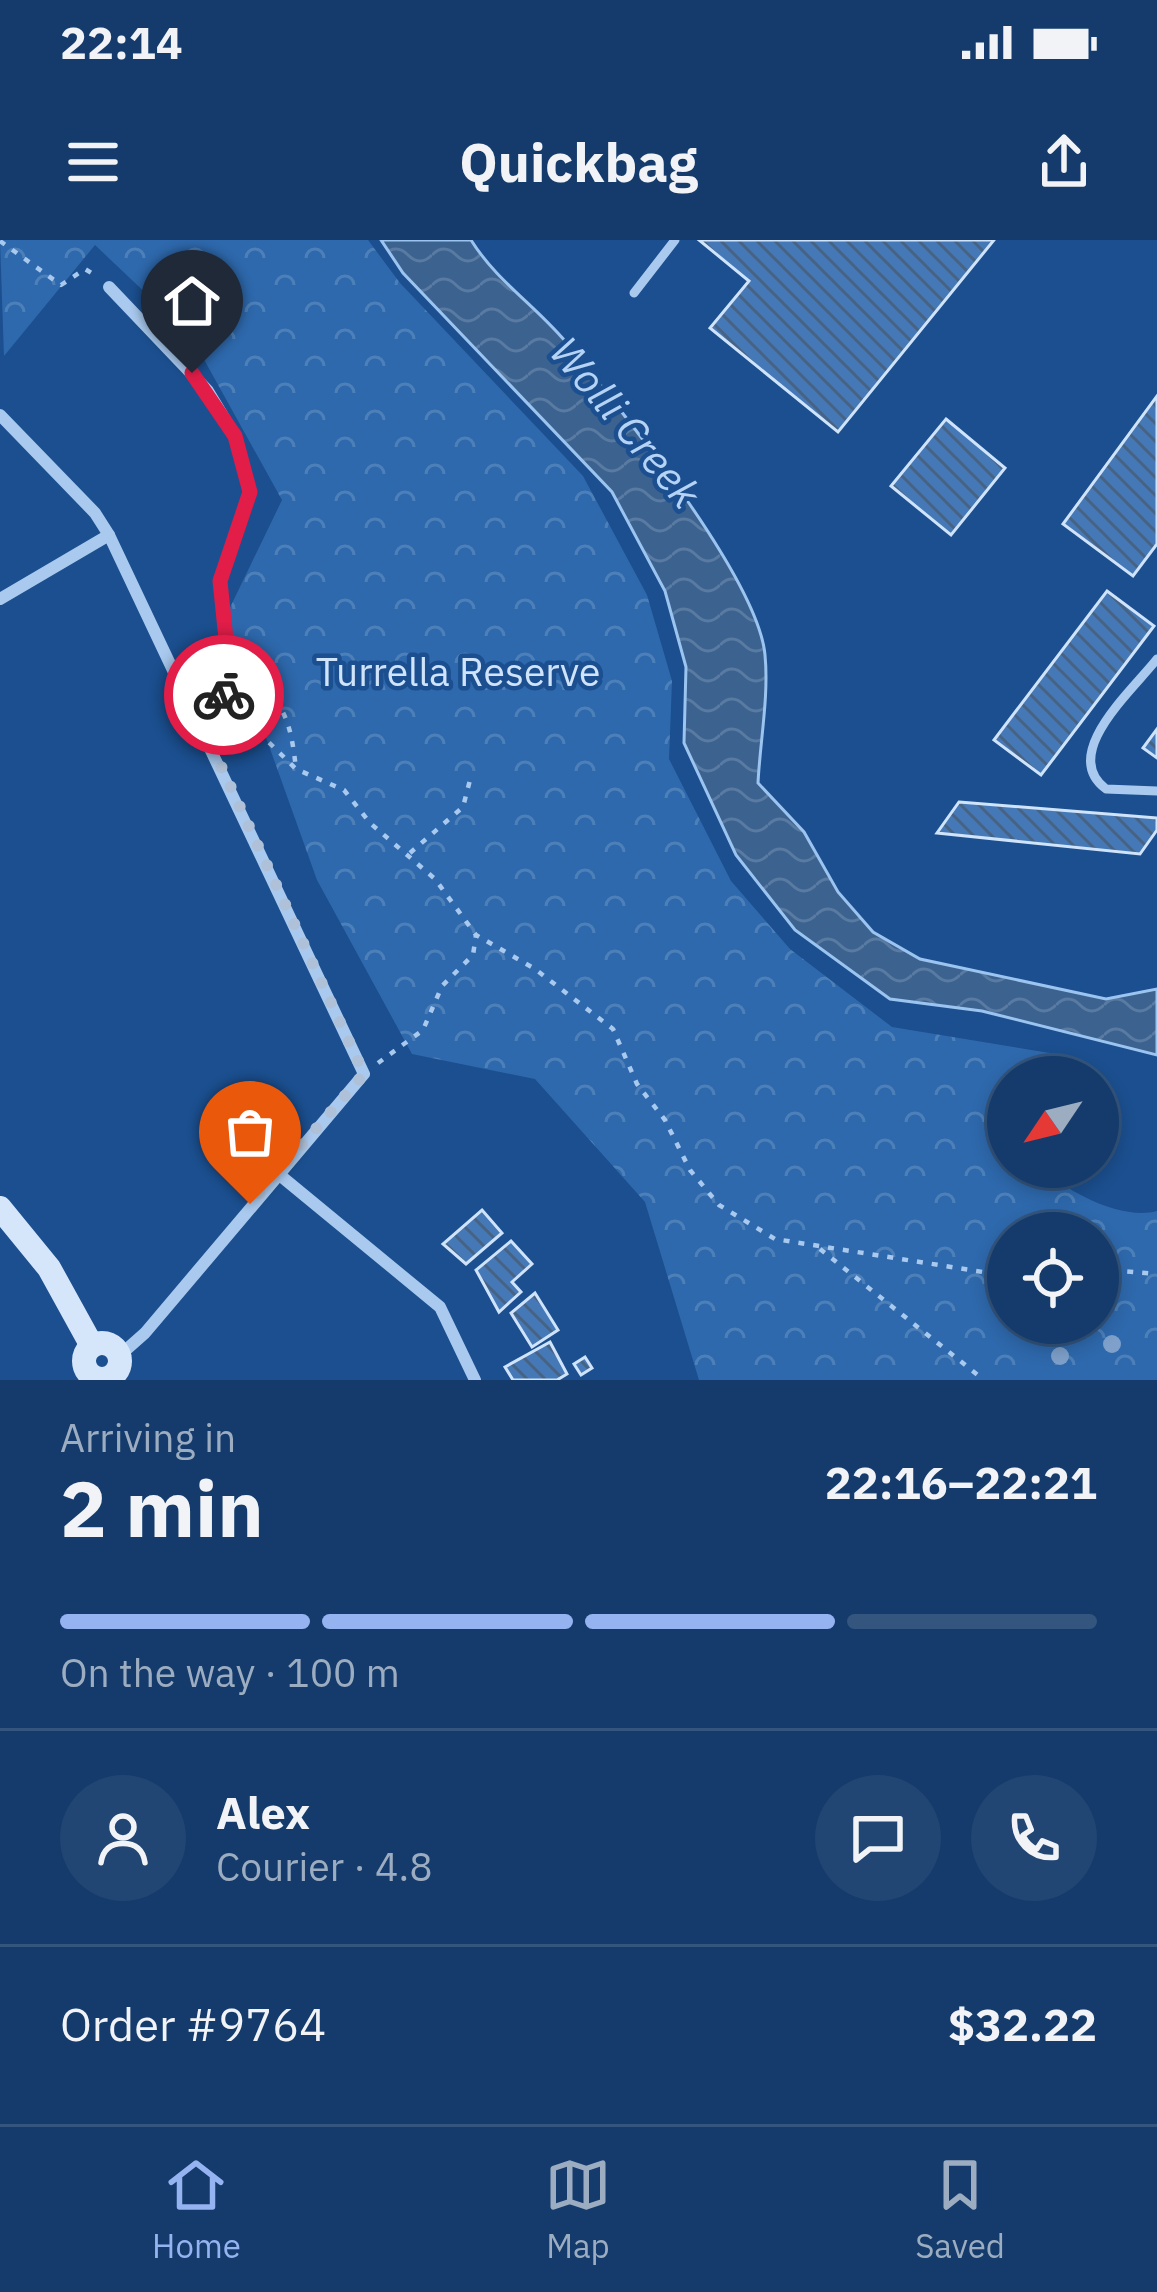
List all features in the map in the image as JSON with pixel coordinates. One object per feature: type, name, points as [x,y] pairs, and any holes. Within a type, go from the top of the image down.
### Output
[{"type":"main road","points":[[0,1208],[49,1268],[92,1346],[85,1355],[87,1372],[112,1371]]},
{"type":"street","points":[[109,287],[208,391],[235,436],[250,492],[220,581],[226,669],[223,700],[200,721]]},
{"type":"street","points":[[0,415],[95,513],[109,535],[364,1074],[276,1172],[112,1371]]},
{"type":"street","points":[[0,599],[109,535]]},
{"type":"street","points":[[276,1172],[440,1307],[476,1380]]},
{"type":"lane","points":[[634,293],[675,240]]},
{"type":"lane","points":[[1157,658],[1094,741],[1088,760],[1090,772],[1106,789],[1157,791]]},
{"type":"path","points":[[0,241],[61,285],[85,269],[109,287]]},
{"type":"path","points":[[226,669],[266,685],[276,697],[293,741],[296,769]]},
{"type":"path","points":[[223,700],[260,728],[296,769],[344,790],[370,823],[410,853],[476,935],[535,969],[613,1029],[637,1084],[664,1120],[690,1170],[719,1205],[775,1239],[987,1273]]},
{"type":"path","points":[[410,853],[463,807],[470,780]]},
{"type":"path","points":[[364,1074],[423,1030],[442,986],[473,955],[476,935]]},
{"type":"path","points":[[816,1246],[984,1380]]},
{"type":"path","points":[[1119,1271],[1157,1274]]},
{"type":"green space","name":"Turrella Reserve","points":[[0,240],[368,240],[400,283],[583,476],[647,595],[672,681],[669,759],[731,881],[790,949],[892,1027],[1062,1055],[987,1056],[987,1188],[1069,1188],[1111,1208],[1157,1211],[1157,1380],[699,1380],[645,1202],[535,1079],[412,1054],[317,880],[224,620],[282,500],[191,336],[95,245],[4,356]]},
{"type":"water","name":"Wolli Creek","points":[[381,240],[471,240],[570,347],[684,496],[739,584],[757,623],[766,671],[758,783],[804,832],[838,892],[873,932],[920,959],[1106,999],[1157,989],[1157,1055],[982,1011],[890,999],[795,930],[736,855],[684,743],[686,667],[665,591],[612,492],[403,273]]},
{"type":"building","points":[[699,240],[994,240],[838,432],[710,328],[749,281]]},
{"type":"building","points":[[1157,396],[1157,544],[1133,576],[1063,524]]},
{"type":"building","points":[[946,419],[1005,468],[951,535],[891,486]]},
{"type":"building","points":[[1107,591],[1154,626],[1041,775],[994,740]]},
{"type":"building","points":[[1157,729],[1157,758],[1143,748]]},
{"type":"building","points":[[959,802],[1157,818],[1157,830],[1140,854],[937,833]]},
{"type":"building","points":[[482,1210],[502,1233],[466,1264],[443,1244]]},
{"type":"building","points":[[511,1241],[532,1264],[512,1282],[521,1292],[499,1312],[476,1270]]},
{"type":"building","points":[[535,1293],[558,1330],[532,1347],[511,1313]]},
{"type":"building","points":[[550,1342],[567,1374],[557,1380],[513,1380],[505,1367]]},
{"type":"building","points":[[585,1357],[592,1368],[581,1375],[574,1364]]},
{"type":"way so far","points":[[224,695],[200,721],[364,1074],[250,1204]]},
{"type":"route","points":[[192,373],[235,436],[250,492],[220,581],[227,649],[224,695]]}]
